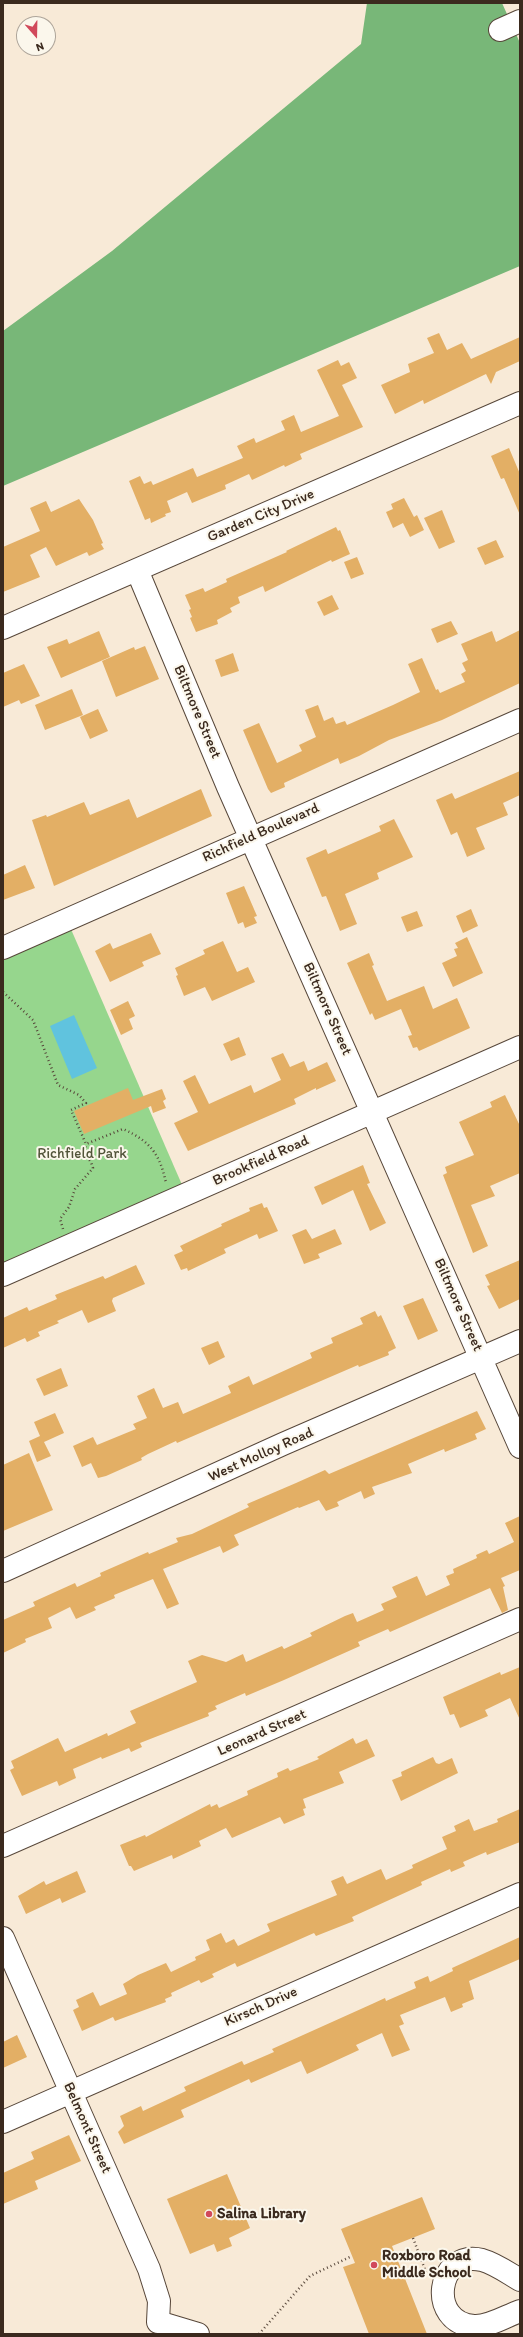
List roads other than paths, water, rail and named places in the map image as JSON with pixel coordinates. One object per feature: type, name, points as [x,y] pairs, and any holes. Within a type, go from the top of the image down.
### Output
[{"type":"street","points":[[500,30],[520,21]]},
{"type":"street","name":"Garden City Drive","points":[[3,628],[520,403]]},
{"type":"street","name":"Biltmore Street","points":[[137,570],[251,838],[373,1111],[520,1447]]},
{"type":"street","name":"Richfield Boulevard","points":[[3,948],[520,720]]},
{"type":"street","name":"Brookfield Road","points":[[3,1275],[373,1111],[520,1048]]},
{"type":"street","name":"West Molloy Road","points":[[3,1571],[283,1444],[520,1341]]},
{"type":"street","name":"Leonard Street","points":[[3,1846],[520,1619]]},
{"type":"street","name":"Kirsch Drive","points":[[3,2122],[520,1894]]},
{"type":"street","name":"Belmont Street","points":[[3,1938],[149,2269],[159,2301],[154,2328]]},
{"type":"street","points":[[520,2280],[496,2266],[472,2259],[459,2263],[451,2269],[445,2276],[443,2284],[443,2300],[447,2309],[454,2319],[464,2324],[474,2326],[486,2324],[520,2311]]},
{"type":"street","points":[[154,2328],[198,2334]]},
{"type":"water","points":[[74,1015],[97,1068],[72,1079],[50,1026]]},
{"type":"place","name":"Salina Library","points":[[209,2214]]},
{"type":"place","name":"Roxboro Road Middle School","points":[[374,2265]]},
{"type":"park label","name":"Richfield Park","points":[[82,1154]]}]
